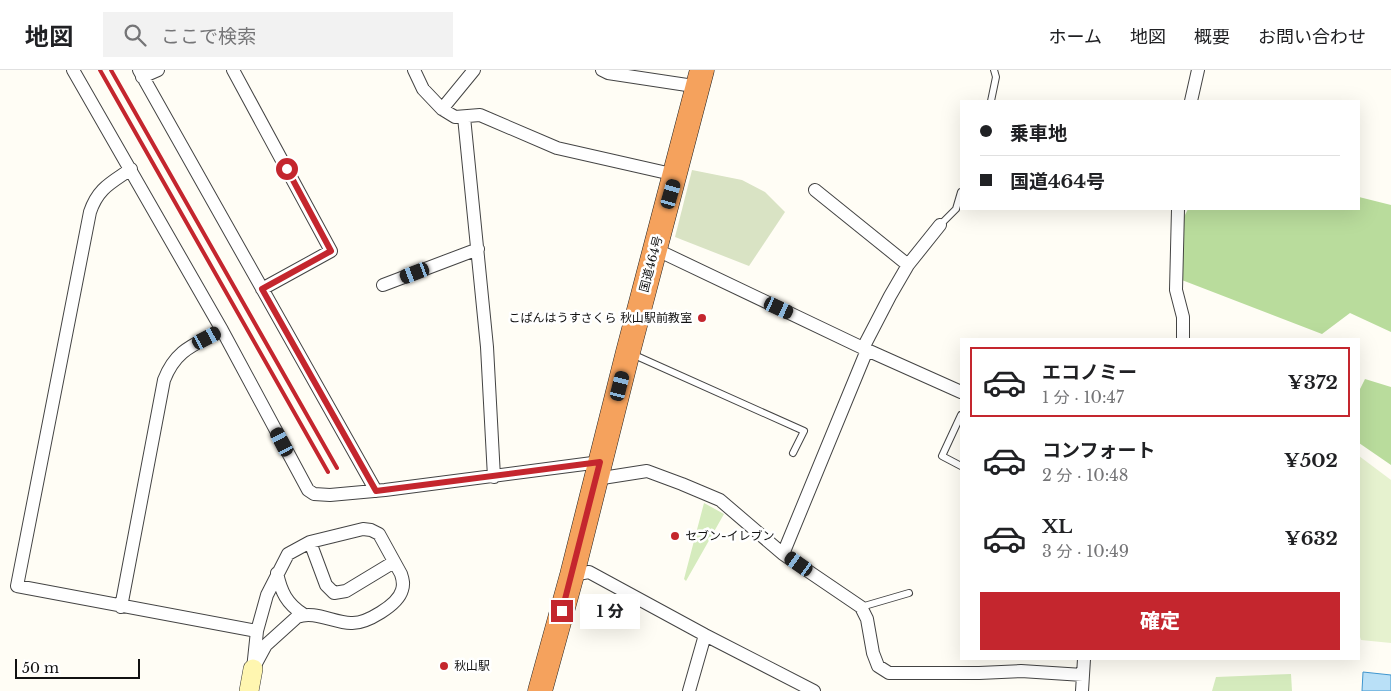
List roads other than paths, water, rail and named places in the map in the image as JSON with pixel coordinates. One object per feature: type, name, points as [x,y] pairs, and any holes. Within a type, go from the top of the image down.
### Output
[{"type":"highway","name":"国道464号","points":[[540,691],[572,575],[628,352],[700,81]]},
{"type":"street","points":[[73,70],[222,330],[308,490],[314,494],[330,495],[376,491],[494,476],[598,470],[647,471],[720,500],[783,554],[861,607],[867,619],[873,653],[878,666],[889,673],[1022,671],[1083,676]]},
{"type":"street","points":[[158,70],[140,73],[376,491]]},
{"type":"street","points":[[233,70],[331,251],[262,289]]},
{"type":"street","points":[[414,70],[423,89],[442,109],[455,117],[480,115],[557,148],[676,175]]},
{"type":"street","points":[[442,109],[474,70]]},
{"type":"street","points":[[602,70],[608,73],[687,85],[700,81]]},
{"type":"street","points":[[1191,100],[1198,70]]},
{"type":"street","points":[[464,117],[487,347],[494,476]]},
{"type":"street","points":[[130,169],[100,190],[90,212],[17,586],[257,631]]},
{"type":"street","points":[[815,190],[908,265]]},
{"type":"street","points":[[1178,210],[1176,290],[1183,317],[1183,338]]},
{"type":"street","points":[[783,554],[865,349],[890,296],[908,265],[940,225]]},
{"type":"street","points":[[383,285],[478,249]]},
{"type":"street","points":[[655,249],[865,349],[960,392]]},
{"type":"street","points":[[121,607],[164,380],[169,366],[177,356],[191,346],[222,330]]},
{"type":"street","points":[[249,691],[257,631],[267,596],[278,573],[288,554],[310,542],[354,530],[371,530],[378,534],[403,582],[402,591],[393,604],[369,619],[352,623],[303,614],[294,609],[282,593],[278,573]]},
{"type":"street","points":[[310,542],[326,585],[334,593],[346,591],[394,562]]},
{"type":"street","points":[[572,575],[589,572],[814,691]]},
{"type":"street","points":[[253,670],[266,645],[290,622],[303,614]]},
{"type":"street","points":[[689,691],[705,635]]},
{"type":"street","points":[[1082,691],[1084,660]]},
{"type":"lane","points":[[991,100],[996,77],[994,70]]},
{"type":"lane","points":[[940,225],[956,210],[960,196]]},
{"type":"lane","points":[[628,352],[804,431],[793,453]]},
{"type":"lane","points":[[960,417],[942,456],[960,465]]},
{"type":"lane","points":[[861,607],[909,592]]},
{"type":"water","points":[[1363,672],[1391,675],[1391,691],[1362,691]]},
{"type":"railway","points":[[100,70],[328,472]]},
{"type":"railway","points":[[111,70],[337,468]]},
{"type":"place","name":"こぱんはうすさくら 秋山駅前教室","points":[[702,318]]},
{"type":"place","name":"セブン-イレブン","points":[[675,536]]},
{"type":"place","name":"秋山駅","points":[[444,666]]}]
